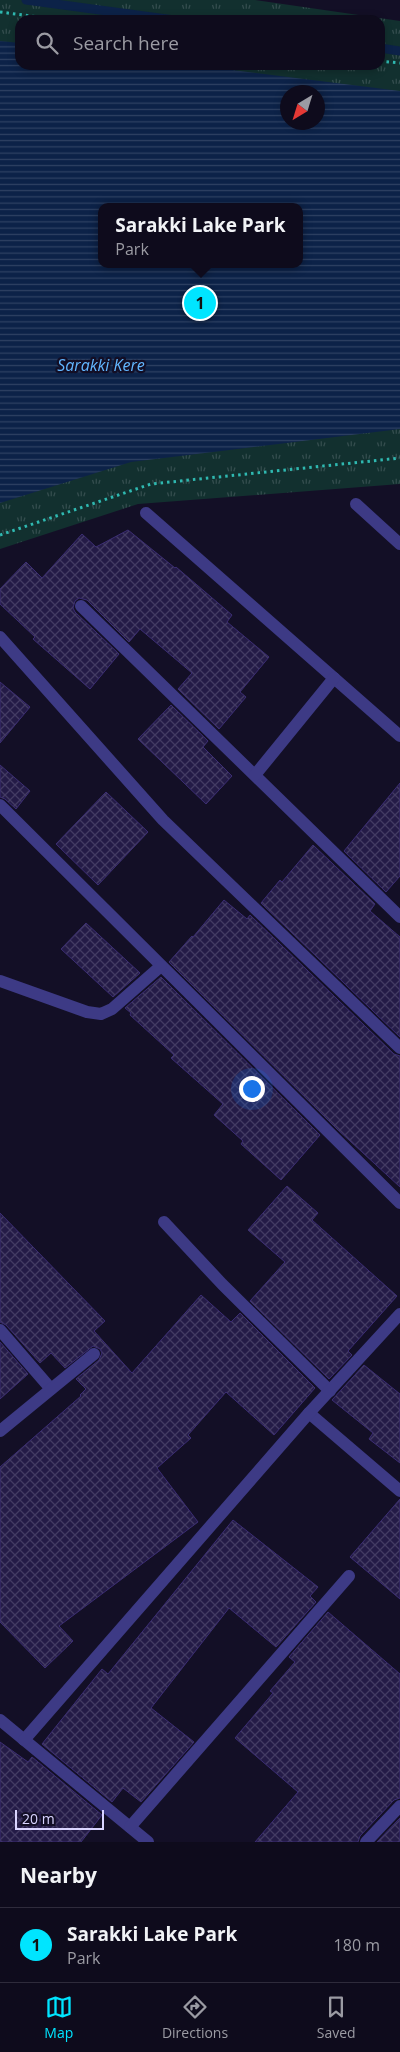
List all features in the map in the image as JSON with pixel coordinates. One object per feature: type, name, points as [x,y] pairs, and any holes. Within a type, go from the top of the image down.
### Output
[{"type":"street","points":[[356,504],[400,544]]},
{"type":"street","points":[[146,513],[400,736]]},
{"type":"street","points":[[81,606],[400,917]]},
{"type":"street","points":[[0,637],[163,820],[400,1048]]},
{"type":"street","points":[[255,775],[334,678]]},
{"type":"street","points":[[0,805],[400,1203]]},
{"type":"street","points":[[0,981],[87,1012],[101,1014],[112,1009],[161,966]]},
{"type":"street","points":[[164,1222],[222,1284],[330,1391]]},
{"type":"street","points":[[24,1740],[309,1413],[400,1314]]},
{"type":"street","points":[[0,1330],[51,1389]]},
{"type":"street","points":[[0,1431],[94,1354]]},
{"type":"street","points":[[309,1413],[400,1491]]},
{"type":"street","points":[[130,1827],[349,1576]]},
{"type":"street","points":[[0,1720],[148,1842]]},
{"type":"street","points":[[366,1842],[400,1806]]},
{"type":"path","points":[[0,12],[23,15]]},
{"type":"path","points":[[385,62],[400,63]]},
{"type":"path","points":[[0,535],[151,484],[400,458]]},
{"type":"green space","name":"Sarakki Kere","points":[[0,0],[255,0],[359,15],[15,15],[15,70],[385,70],[385,19],[400,21],[400,484],[138,504],[0,549]]},
{"type":"water","name":"Sarakki Kere","points":[[0,41],[15,42],[15,70],[233,70],[400,91],[400,429],[131,462],[0,503]]},
{"type":"building","points":[[128,530],[176,567],[232,615],[227,622],[269,657],[240,692],[246,697],[219,729],[178,689],[192,673],[140,629],[129,642],[87,600],[79,598],[75,601],[73,608],[75,612],[119,654],[90,689],[33,639],[35,637],[0,604],[0,589],[26,562],[42,578],[82,534],[96,547]]},
{"type":"building","points":[[0,682],[30,707],[0,743]]},
{"type":"building","points":[[171,705],[208,741],[203,747],[232,776],[206,804],[138,739]]},
{"type":"building","points":[[0,765],[30,791],[16,809],[0,797]]},
{"type":"building","points":[[400,783],[400,876],[386,892],[344,851]]},
{"type":"building","points":[[106,792],[148,832],[98,885],[56,844]]},
{"type":"building","points":[[313,845],[375,904],[370,911],[400,937],[400,1037],[261,903],[280,880],[282,882]]},
{"type":"building","points":[[224,900],[247,919],[250,915],[394,1054],[400,1056],[400,1187],[337,1129],[169,962]]},
{"type":"building","points":[[86,923],[140,973],[113,997],[61,949]]},
{"type":"building","points":[[161,977],[320,1135],[281,1180],[241,1144],[243,1141],[214,1115],[223,1104],[171,1058],[174,1055],[130,1015],[131,1013],[125,1008]]},
{"type":"building","points":[[287,1186],[318,1213],[312,1220],[397,1296],[348,1351],[352,1355],[329,1379],[250,1301],[285,1262],[248,1230]]},
{"type":"building","points":[[0,1213],[105,1321],[94,1331],[132,1373],[201,1295],[231,1322],[240,1313],[315,1388],[274,1435],[226,1392],[188,1435],[191,1438],[157,1468],[198,1522],[59,1626],[73,1641],[45,1668],[0,1622],[0,1467],[81,1396],[86,1389],[76,1379],[99,1360],[102,1353],[100,1349],[93,1346],[65,1368],[51,1353],[40,1363],[6,1325],[0,1322]]},
{"type":"building","points":[[0,1342],[28,1374],[0,1399]]},
{"type":"building","points":[[364,1365],[400,1394],[400,1463],[369,1439],[373,1433],[332,1400]]},
{"type":"building","points":[[400,1499],[400,1599],[350,1557]]},
{"type":"building","points":[[233,1520],[318,1587],[310,1596],[316,1602],[276,1647],[229,1608],[151,1708],[194,1742],[141,1802],[123,1788],[112,1802],[42,1744],[102,1669],[108,1674]]},
{"type":"building","points":[[328,1612],[400,1674],[400,1798],[394,1800],[360,1836],[358,1842],[255,1842],[298,1792],[235,1738],[273,1693],[270,1691],[295,1662],[289,1657]]},
{"type":"building","points":[[0,1742],[28,1762],[32,1757],[102,1815],[81,1842],[0,1842]]},
{"type":"building","points":[[400,1818],[400,1842],[377,1842]]},
{"type":"waterway","points":[[26,0],[137,15]]},
{"type":"waterway","points":[[385,49],[400,51]]},
{"type":"place","name":"Sarakki Lake Park","points":[[200,303]]}]
